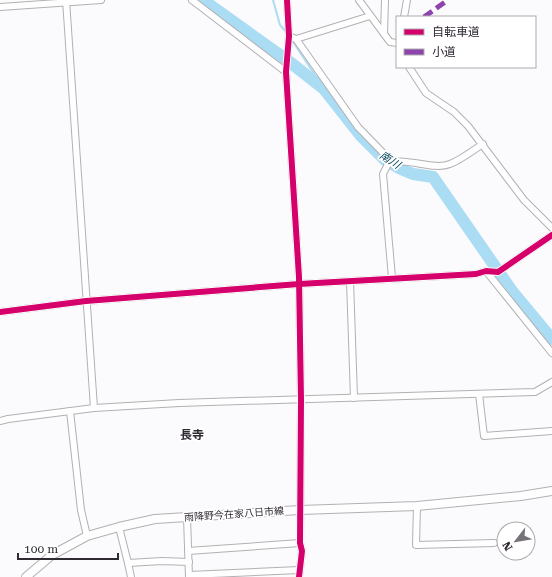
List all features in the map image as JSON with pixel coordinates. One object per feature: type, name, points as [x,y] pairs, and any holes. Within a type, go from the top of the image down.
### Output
[{"type":"main road","name":"雨降野今在家八日市線","points":[[26,577],[52,556],[88,536],[118,527],[155,520],[300,510],[417,506],[521,496],[552,491]]},
{"type":"street","points":[[0,7],[66,1],[101,0]]},
{"type":"street","points":[[192,0],[286,72]]},
{"type":"street","points":[[287,0],[289,36],[286,72],[298,284],[301,400],[300,543],[302,551],[299,577]]},
{"type":"street","points":[[359,0],[390,42],[396,43]]},
{"type":"street","points":[[384,34],[386,0]]},
{"type":"street","points":[[404,16],[407,0]]},
{"type":"street","points":[[66,1],[94,408]]},
{"type":"street","points":[[296,39],[370,16]]},
{"type":"street","points":[[289,36],[296,39],[358,127],[392,162]]},
{"type":"street","points":[[410,68],[426,93],[454,112],[468,126],[524,200],[552,228]]},
{"type":"street","points":[[392,278],[383,174],[388,164],[392,162],[438,165],[450,164],[483,144]]},
{"type":"street","points":[[0,312],[86,301],[298,284],[476,274],[486,271],[498,272],[552,235]]},
{"type":"street","points":[[486,271],[552,354]]},
{"type":"street","points":[[350,281],[354,398]]},
{"type":"street","points":[[0,421],[94,408],[179,403],[534,392],[552,382]]},
{"type":"street","points":[[479,394],[484,436],[552,431]]},
{"type":"street","points":[[70,411],[81,510],[88,536]]},
{"type":"street","points":[[417,506],[416,544],[494,543]]},
{"type":"street","points":[[186,517],[189,576],[299,570]]},
{"type":"street","points":[[118,527],[131,577]]},
{"type":"street","points":[[188,551],[300,543]]},
{"type":"street","points":[[128,563],[162,561],[189,562]]},
{"type":"waterway","name":"南川","points":[[203,0],[291,63],[324,89],[361,136],[385,160],[413,174],[433,177],[512,291],[552,339]]},
{"type":"waterway","points":[[273,0],[280,25],[287,33]]},
{"type":"waterway","points":[[292,40],[324,89]]},
{"type":"marked path","points":[[425,16],[448,0]]},
{"type":"cycle path","points":[[287,0],[289,36],[286,72],[299,277],[301,400],[300,543],[302,551],[299,577]]},
{"type":"cycle path","points":[[0,312],[86,301],[299,284],[476,274],[486,271],[498,272],[552,235]]},
{"type":"district","name":"長寺","points":[[192,435]]}]
